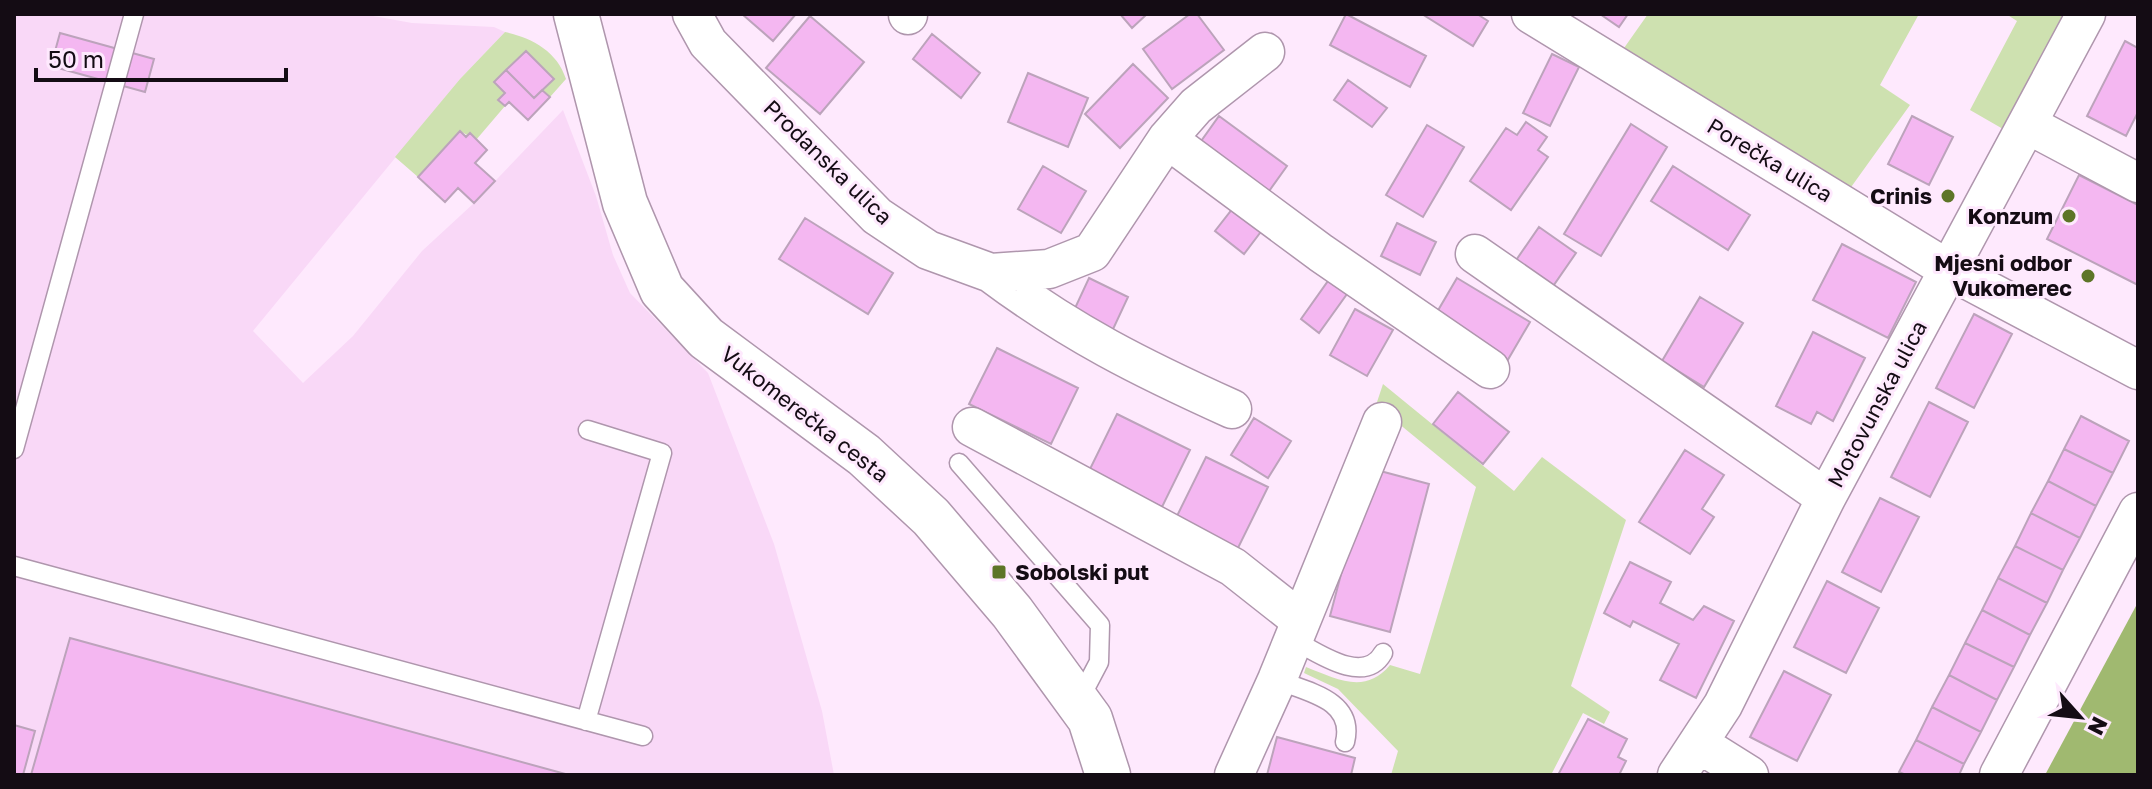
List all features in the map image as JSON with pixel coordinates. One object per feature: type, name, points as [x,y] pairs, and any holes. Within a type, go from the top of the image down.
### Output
[{"type":"street","name":"Vukomerečka cesta","points":[[576,14],[625,203],[662,290],[706,338],[864,455],[931,517],[1012,612],[1090,719],[1109,774]]},
{"type":"street","name":"Prodanska ulica","points":[[692,14],[708,43],[877,216],[928,250],[991,273],[1049,269],[1092,252],[1167,139],[1196,106],[1265,52]]},
{"type":"street","name":"Porečka ulica","points":[[1531,14],[1949,270],[2138,370]]},
{"type":"street","name":"Motovunska ulica","points":[[1677,775],[1723,705],[1826,498],[2086,14]]},
{"type":"street","points":[[2027,124],[2138,183]]},
{"type":"street","points":[[1167,139],[1321,253],[1490,369]]},
{"type":"street","name":"Motovunska ulica","points":[[1475,254],[1826,498]]},
{"type":"street","points":[[991,273],[1042,311],[1123,360],[1232,409]]},
{"type":"street","points":[[1234,775],[1277,680],[1382,422]]},
{"type":"street","points":[[972,427],[1233,567],[1296,629]]},
{"type":"street","points":[[1999,775],[2138,512]]},
{"type":"street","points":[[1698,743],[1749,775]]},
{"type":"lane","points":[[14,449],[134,14]]},
{"type":"lane","points":[[586,721],[662,453],[588,430]]},
{"type":"lane","points":[[959,463],[1100,625],[1099,662],[1078,702]]},
{"type":"lane","points":[[14,566],[643,736]]},
{"type":"lane","points":[[1296,629],[1352,667],[1374,664],[1383,653]]},
{"type":"lane","points":[[1277,680],[1339,707],[1347,722],[1345,742]]},
{"type":"shaded area","points":[[14,14],[362,14],[412,23],[494,27],[505,32],[460,79],[253,331],[303,383],[353,336],[422,251],[474,203],[563,110],[596,196],[613,255],[630,293],[708,373],[774,544],[822,711],[834,775],[14,775]]},
{"type":"green space","points":[[1648,14],[1919,14],[1880,85],[1910,105],[1849,190],[1617,58]]},
{"type":"green space","points":[[2006,14],[2061,14],[2062,18],[2003,129],[1970,110],[2017,21]]},
{"type":"green space","points":[[505,32],[525,38],[550,53],[566,79],[550,97],[542,90],[526,51],[494,82],[505,93],[498,100],[505,106],[476,140],[460,131],[418,177],[395,157],[460,79]]},
{"type":"green space","points":[[1383,384],[1514,491],[1542,457],[1626,520],[1571,686],[1610,712],[1604,724],[1583,713],[1551,775],[1391,775],[1398,751],[1338,689],[1304,673],[1306,667],[1340,680],[1361,682],[1371,680],[1390,665],[1420,674],[1476,487],[1376,405]]},
{"type":"green space","points":[[2136,606],[2138,775],[2045,775]]},
{"type":"building","points":[[742,14],[796,14],[773,41]]},
{"type":"building","points":[[1120,14],[1147,14],[1132,28]]},
{"type":"building","points":[[1190,14],[1197,14],[1224,50],[1172,89],[1143,49]]},
{"type":"building","points":[[1346,14],[1426,56],[1410,87],[1330,45]]},
{"type":"building","points":[[1422,14],[1477,14],[1488,21],[1473,46]]},
{"type":"building","points":[[1600,14],[1628,14],[1619,27]]},
{"type":"building","points":[[810,16],[864,62],[820,114],[766,68]]},
{"type":"building","points":[[60,33],[154,59],[145,92],[51,66]]},
{"type":"building","points":[[932,34],[980,73],[961,98],[913,59]]},
{"type":"building","points":[[2125,41],[2138,48],[2138,112],[2126,136],[2087,116]]},
{"type":"building","points":[[526,51],[554,79],[534,98],[506,70]]},
{"type":"building","points":[[1552,54],[1579,67],[1550,126],[1523,113]]},
{"type":"building","points":[[1133,64],[1168,98],[1120,148],[1085,114]]},
{"type":"building","points":[[506,70],[534,98],[542,90],[550,97],[528,120],[509,102],[505,106],[498,100],[505,93],[494,82]]},
{"type":"building","points":[[1028,73],[1088,98],[1068,147],[1008,122]]},
{"type":"building","points":[[1348,80],[1387,108],[1372,127],[1334,100]]},
{"type":"building","points":[[1219,116],[1287,166],[1262,201],[1194,151]]},
{"type":"building","points":[[1912,116],[1953,137],[1929,185],[1888,164]]},
{"type":"building","points":[[1526,122],[1547,137],[1538,150],[1548,157],[1511,210],[1470,181],[1506,128],[1517,135]]},
{"type":"building","points":[[1631,124],[1667,147],[1601,256],[1564,234]]},
{"type":"building","points":[[1427,125],[1464,147],[1423,217],[1386,195]]},
{"type":"building","points":[[460,131],[466,137],[470,133],[487,150],[475,163],[495,181],[474,203],[458,188],[445,202],[418,177]]},
{"type":"building","points":[[1043,166],[1086,191],[1061,233],[1018,209]]},
{"type":"building","points":[[1673,166],[1750,215],[1728,250],[1651,201]]},
{"type":"building","points":[[2079,175],[2138,205],[2138,285],[2047,239]]},
{"type":"building","points":[[1237,203],[1266,225],[1244,254],[1215,231]]},
{"type":"building","points":[[805,218],[893,273],[868,314],[779,259]]},
{"type":"building","points":[[1397,223],[1436,242],[1420,275],[1381,256]]},
{"type":"building","points":[[1539,227],[1576,253],[1549,292],[1512,266]]},
{"type":"building","points":[[1842,244],[1916,282],[1888,338],[1813,300]]},
{"type":"building","points":[[1089,278],[1128,297],[1108,340],[1069,321]]},
{"type":"building","points":[[1457,278],[1530,322],[1506,363],[1433,319]]},
{"type":"building","points":[[1328,281],[1347,294],[1319,333],[1301,319]]},
{"type":"building","points":[[1700,297],[1743,323],[1704,387],[1662,361]]},
{"type":"building","points":[[1355,309],[1393,330],[1367,376],[1330,355]]},
{"type":"building","points":[[1974,314],[2012,334],[1974,408],[1936,388]]},
{"type":"building","points":[[1813,332],[1865,358],[1833,421],[1817,412],[1811,424],[1776,406]]},
{"type":"building","points":[[997,348],[1078,388],[1051,444],[969,404]]},
{"type":"building","points":[[1458,392],[1509,432],[1483,464],[1433,424]]},
{"type":"building","points":[[1929,402],[1968,422],[1930,497],[1891,477]]},
{"type":"building","points":[[1117,414],[1190,450],[1162,507],[1089,471]]},
{"type":"building","points":[[2081,416],[2129,441],[2113,473],[2064,449]]},
{"type":"building","points":[[1254,418],[1291,441],[1268,478],[1231,455]]},
{"type":"building","points":[[2064,449],[2113,473],[2096,506],[2048,481]]},
{"type":"building","points":[[1685,450],[1724,475],[1702,509],[1714,517],[1690,554],[1639,522]]},
{"type":"building","points":[[1206,457],[1268,487],[1237,550],[1175,520]]},
{"type":"building","points":[[1369,468],[1429,484],[1390,632],[1330,616]]},
{"type":"building","points":[[2048,481],[2096,506],[2080,538],[2031,513]]},
{"type":"building","points":[[1880,498],[1919,517],[1881,592],[1842,572]]},
{"type":"building","points":[[2031,513],[2080,538],[2063,570],[2015,546]]},
{"type":"building","points":[[2015,546],[2063,570],[2047,603],[1998,578]]},
{"type":"building","points":[[1630,562],[1671,582],[1660,603],[1693,620],[1704,606],[1734,621],[1696,698],[1660,680],[1679,644],[1633,621],[1630,627],[1604,613]]},
{"type":"building","points":[[1998,578],[2047,603],[2030,635],[1982,610]]},
{"type":"building","points":[[1827,581],[1879,608],[1846,673],[1794,647]]},
{"type":"building","points":[[1982,610],[2030,635],[2014,667],[1965,643]]},
{"type":"building","points":[[70,638],[569,775],[31,775]]},
{"type":"building","points":[[1965,643],[2014,667],[1997,700],[1949,675]]},
{"type":"building","points":[[1784,671],[1831,695],[1797,761],[1750,737]]},
{"type":"building","points":[[1949,675],[1997,700],[1981,732],[1932,707]]},
{"type":"building","points":[[1932,707],[1981,732],[1964,764],[1916,740]]},
{"type":"building","points":[[1588,719],[1627,739],[1618,757],[1626,761],[1619,775],[1558,775]]},
{"type":"building","points":[[14,725],[35,731],[23,775],[14,775]]},
{"type":"building","points":[[1277,737],[1355,758],[1351,775],[1267,775]]},
{"type":"building","points":[[1916,740],[1964,764],[1959,775],[1906,775],[1899,772]]},
{"type":"place","name":"Crinis","points":[[1948,196]]},
{"type":"place","name":"Konzum","points":[[2069,216]]},
{"type":"place","name":"Mjesni odbor Vukomerec","points":[[2088,276]]},
{"type":"place","name":"Sobolski put","points":[[999,572]]}]
